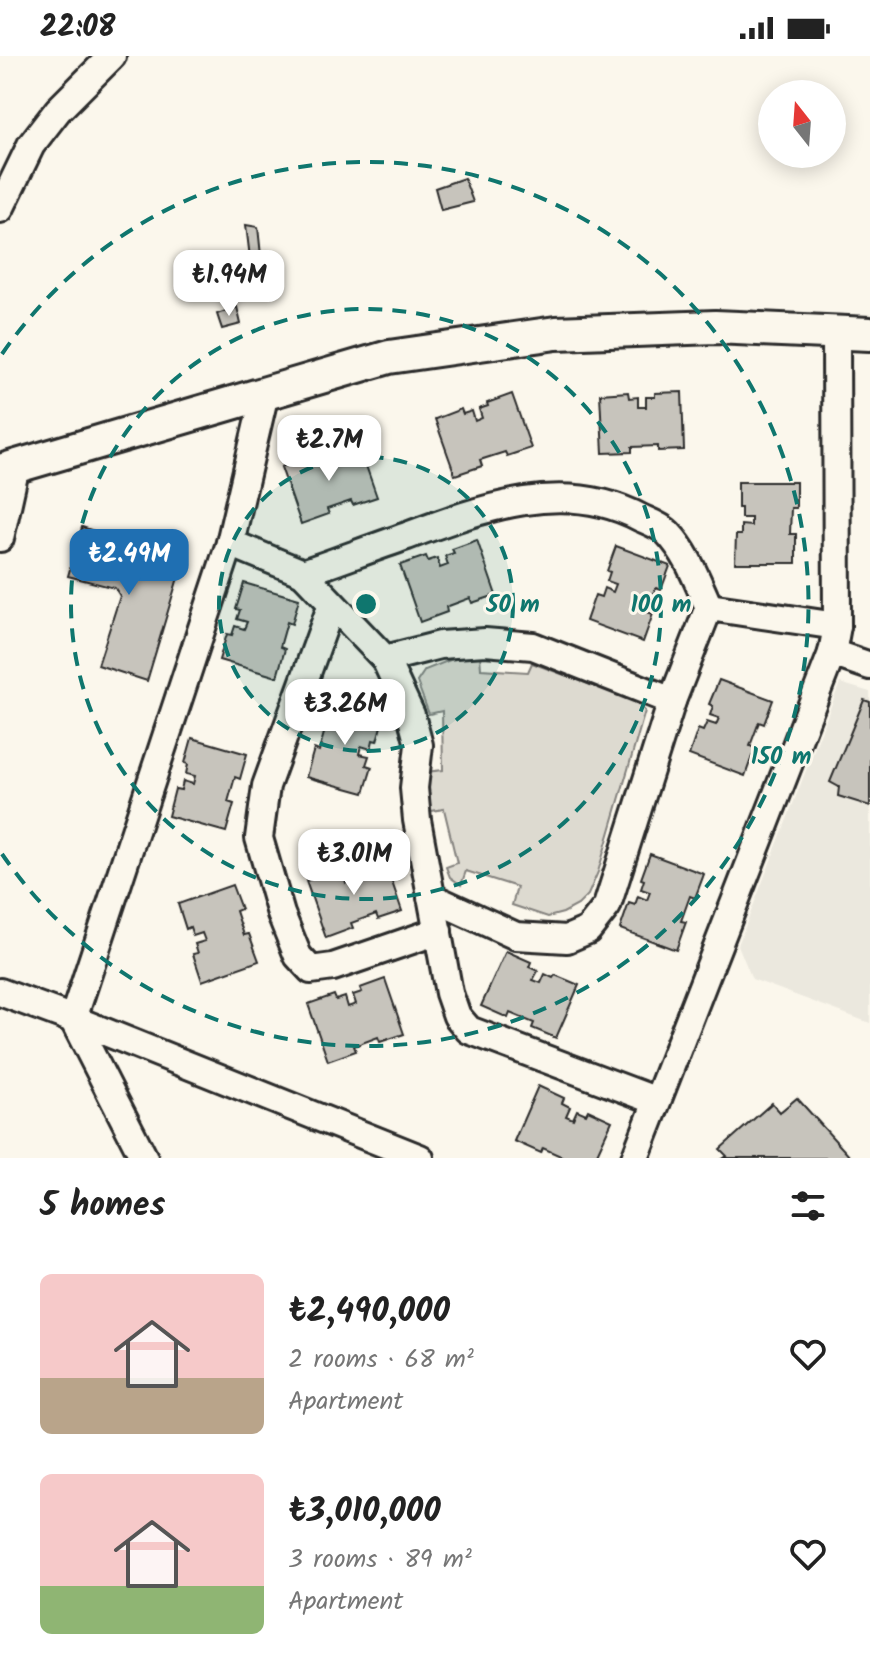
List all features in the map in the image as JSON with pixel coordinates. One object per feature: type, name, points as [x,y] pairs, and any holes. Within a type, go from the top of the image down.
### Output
[{"type":"main road","points":[[8,469],[389,357],[556,333],[715,327],[870,334]]},
{"type":"street","points":[[0,209],[31,145],[58,110],[112,56]]},
{"type":"street","points":[[635,1158],[832,653],[837,626],[836,333]]},
{"type":"street","points":[[144,1158],[73,1019],[230,543],[265,393]]},
{"type":"street","points":[[0,538],[8,469]]},
{"type":"street","points":[[303,573],[500,505],[557,497],[599,501],[666,530],[686,556],[709,607],[672,701],[607,906],[588,930],[567,939],[516,936],[431,897]]},
{"type":"street","points":[[230,543],[303,573],[385,659],[411,715],[419,745],[414,788],[417,820],[449,993],[457,1016],[469,1030],[657,1101]]},
{"type":"street","points":[[332,604],[266,786],[259,838],[281,914],[298,956],[311,970],[333,967],[438,931]]},
{"type":"street","points":[[709,607],[837,626]]},
{"type":"street","points":[[385,659],[440,645],[485,642],[533,646],[672,701]]},
{"type":"street","points":[[832,653],[870,666]]},
{"type":"street","points":[[0,992],[420,1158]]},
{"type":"shaded area","points":[[480,655],[481,669],[528,672],[532,663],[637,702],[645,711],[598,872],[588,895],[563,913],[548,917],[512,905],[517,887],[466,871],[461,885],[450,877],[446,867],[457,863],[444,809],[431,811],[426,772],[443,770],[442,711],[429,714],[417,682],[425,670],[450,660]]},
{"type":"shaded area","points":[[840,683],[870,692],[870,1023],[752,979],[738,945]]},
{"type":"building","points":[[464,178],[473,202],[441,210],[435,188]]},
{"type":"building","points":[[246,225],[258,227],[262,265],[251,266]]},
{"type":"building","points":[[237,307],[241,324],[222,329],[217,314]]},
{"type":"building","points":[[628,392],[629,398],[638,397],[638,407],[646,407],[646,397],[655,397],[655,393],[682,392],[684,450],[658,451],[658,446],[632,447],[632,452],[603,453],[600,394]]},
{"type":"building","points":[[512,394],[531,448],[480,460],[482,466],[455,475],[435,419],[461,409],[463,414],[472,411],[475,421],[482,418],[479,409],[488,406],[487,403]]},
{"type":"building","points":[[358,443],[377,497],[327,509],[329,514],[301,524],[281,467],[307,458],[309,463],[318,460],[322,470],[329,467],[326,458],[335,455],[333,451]]},
{"type":"building","points":[[738,482],[796,482],[796,508],[791,508],[790,534],[796,534],[796,563],[735,563],[736,535],[741,535],[741,525],[751,526],[751,518],[741,518],[741,508],[738,508]]},
{"type":"building","points":[[82,527],[183,561],[147,681],[98,665],[120,596],[115,588],[68,576]]},
{"type":"building","points":[[477,540],[496,595],[472,603],[470,598],[446,607],[447,612],[420,622],[400,565],[426,556],[428,561],[437,558],[440,568],[448,565],[445,556],[454,553],[452,549]]},
{"type":"building","points":[[616,546],[670,566],[661,590],[656,588],[647,612],[653,614],[643,642],[586,621],[595,595],[601,597],[604,588],[613,592],[616,584],[607,581],[610,572],[607,571]]},
{"type":"building","points":[[244,583],[299,599],[292,624],[287,622],[280,647],[285,649],[277,677],[219,660],[227,634],[232,635],[235,626],[244,629],[247,622],[237,619],[240,610],[236,609]]},
{"type":"building","points":[[719,680],[773,700],[764,724],[759,722],[750,746],[755,748],[745,776],[689,755],[698,729],[703,731],[707,722],[716,725],[719,718],[710,715],[713,706],[709,704]]},
{"type":"building","points":[[328,700],[384,715],[377,741],[373,740],[371,749],[361,746],[359,754],[369,756],[366,765],[372,767],[364,793],[306,777],[314,749],[319,751],[326,726],[321,725]]},
{"type":"building","points":[[864,700],[870,702],[870,806],[838,796],[839,787],[830,782]]},
{"type":"building","points":[[192,738],[247,754],[240,779],[235,777],[228,802],[234,804],[226,832],[168,816],[175,789],[181,790],[183,781],[193,784],[195,776],[186,774],[188,764],[185,763]]},
{"type":"building","points":[[650,854],[704,874],[695,898],[690,896],[681,921],[686,922],[676,950],[620,929],[629,903],[635,905],[638,896],[647,900],[650,892],[641,889],[644,880],[641,879]]},
{"type":"building","points":[[383,856],[402,911],[378,919],[376,914],[351,923],[353,928],[326,938],[306,881],[332,872],[334,877],[343,874],[346,883],[353,881],[350,871]]},
{"type":"building","points":[[232,885],[241,909],[236,911],[244,935],[249,934],[259,961],[202,981],[193,954],[198,953],[195,944],[205,941],[202,933],[193,936],[190,927],[186,929],[178,904]]},
{"type":"building","points":[[506,951],[531,962],[529,967],[538,971],[533,980],[541,983],[545,974],[553,978],[555,975],[579,985],[556,1038],[532,1028],[534,1023],[510,1013],[508,1018],[481,1006]]},
{"type":"building","points":[[385,979],[404,1034],[380,1042],[378,1037],[354,1046],[356,1051],[328,1061],[308,1004],[334,995],[336,1000],[345,997],[348,1007],[356,1004],[353,995],[362,992],[360,988]]},
{"type":"building","points":[[538,1086],[564,1098],[562,1103],[570,1107],[566,1116],[573,1119],[577,1110],[586,1114],[588,1110],[612,1121],[595,1158],[565,1158],[543,1148],[541,1153],[514,1141]]},
{"type":"building","points":[[797,1098],[851,1158],[724,1158],[727,1156],[720,1149],[772,1103],[780,1112]]}]
